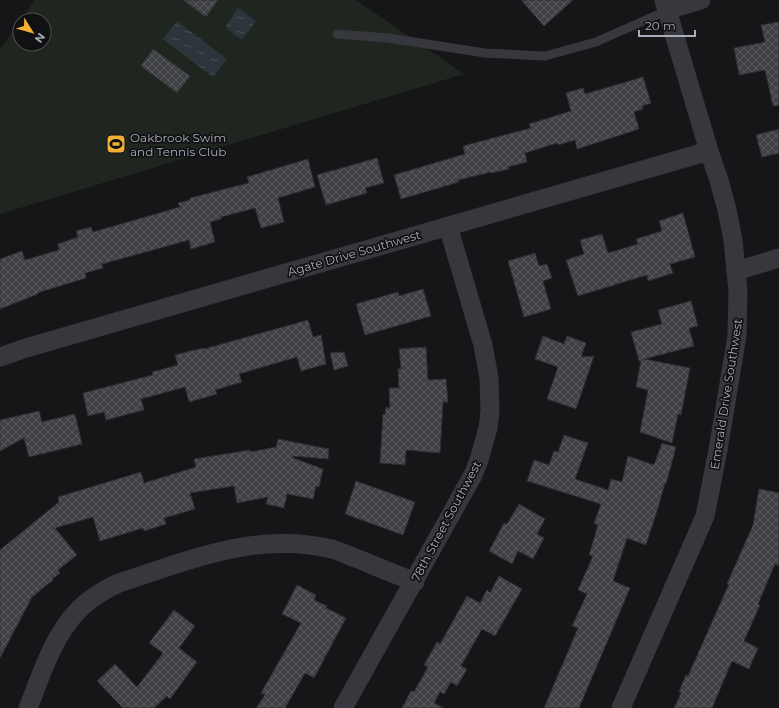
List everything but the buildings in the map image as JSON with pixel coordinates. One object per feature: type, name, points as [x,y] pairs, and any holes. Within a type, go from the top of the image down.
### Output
[{"type":"street","points":[[666,5],[701,0]]},
{"type":"street","name":"Emerald Drive Southwest","points":[[621,708],[705,516],[718,450],[737,336],[738,299],[736,271],[733,240],[727,210],[666,5]]},
{"type":"street","name":"Agate Drive Southwest","points":[[0,357],[26,348],[709,151]]},
{"type":"street","name":"78th Street Southwest","points":[[344,708],[473,475],[488,428],[490,394],[487,361],[448,226]]},
{"type":"street","points":[[736,271],[779,258]]},
{"type":"street","points":[[28,708],[53,647],[63,630],[75,614],[88,601],[119,583],[220,551],[251,545],[277,543],[315,546],[334,550],[415,582]]},
{"type":"lane","points":[[337,34],[388,38],[484,53],[545,56],[596,42],[666,5]]},
{"type":"shaded area","name":"Oakbrook Swim and Tennis Club","points":[[35,0],[356,0],[464,74],[0,214],[0,49],[12,32],[12,52],[52,52],[52,12],[27,12]]},
{"type":"water","points":[[238,8],[256,21],[242,40],[225,27]]},
{"type":"water","points":[[177,21],[227,59],[213,77],[163,39]]},
{"type":"place","name":"Oakbrook Swim and Tennis Club","points":[[116,144]]}]
